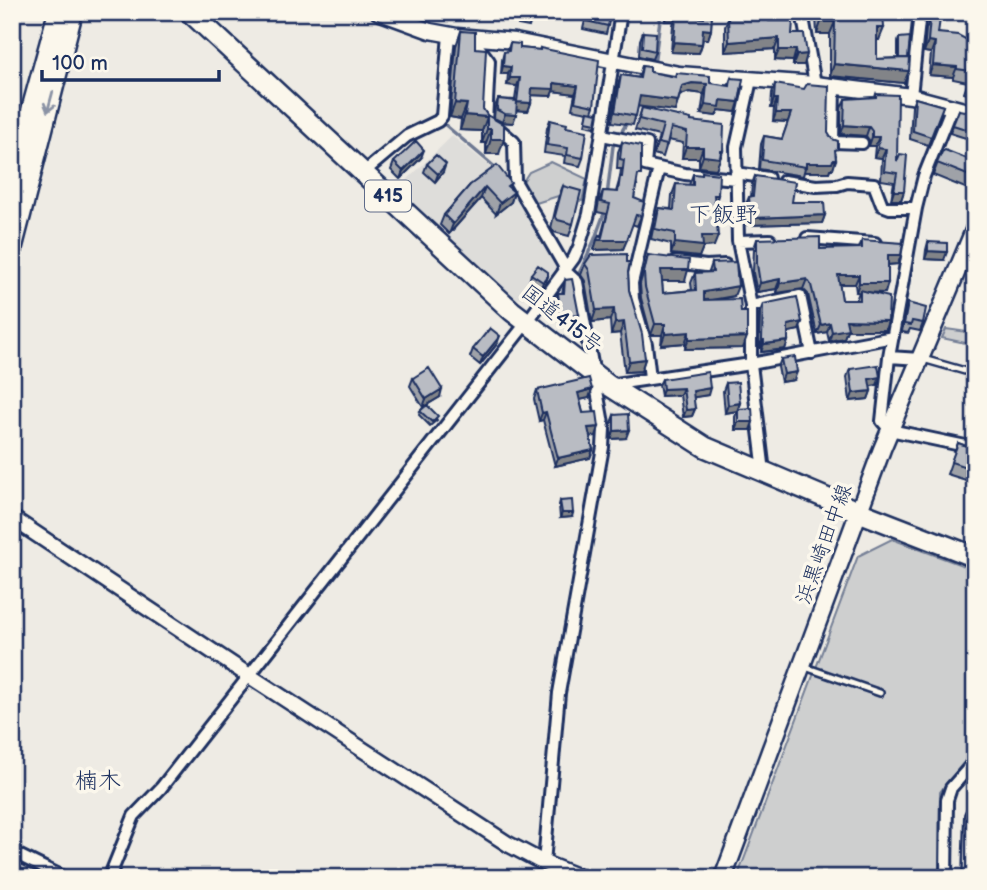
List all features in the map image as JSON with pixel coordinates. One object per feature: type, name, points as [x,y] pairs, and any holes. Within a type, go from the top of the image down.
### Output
[{"type":"highway","name":"国道415号","points":[[190,12],[527,322],[601,379],[705,447],[975,557]]},
{"type":"main road","points":[[12,193],[28,121],[58,12]]},
{"type":"main road","points":[[12,250],[16,217],[73,12]]},
{"type":"main road","name":"浜黒崎田中線","points":[[723,878],[890,430],[975,228]]},
{"type":"street","points":[[378,12],[430,31],[515,41],[679,74],[815,84],[911,96],[975,113]]},
{"type":"street","points":[[109,878],[134,816],[161,788],[527,322],[574,258],[589,214],[621,12]]},
{"type":"street","points":[[802,12],[815,84]]},
{"type":"street","points":[[911,96],[920,12]]},
{"type":"street","points":[[363,173],[407,136],[438,121],[442,116],[450,35]]},
{"type":"street","points":[[476,38],[477,45],[489,61],[486,123],[514,142],[515,181],[564,264],[565,271],[577,282],[601,379],[603,447],[561,680],[544,863]]},
{"type":"street","points":[[751,80],[736,147],[738,241],[751,306],[751,365],[764,472]]},
{"type":"street","points":[[834,86],[833,142],[862,143]]},
{"type":"street","points":[[952,106],[924,176],[916,208],[889,357],[882,421],[890,430],[975,449]]},
{"type":"street","points":[[12,107],[28,121]]},
{"type":"street","points":[[602,135],[647,144],[646,165],[685,174],[736,176],[816,186],[837,185],[846,181],[874,184],[882,205],[890,208],[916,208]]},
{"type":"street","points":[[650,378],[646,344],[633,299],[632,283],[648,258],[659,168]]},
{"type":"street","points":[[738,241],[791,239],[884,243]]},
{"type":"street","points":[[897,244],[909,245]]},
{"type":"street","points":[[624,257],[706,266],[741,264]]},
{"type":"street","points":[[574,258],[586,258]]},
{"type":"street","points":[[751,306],[800,296],[812,353]]},
{"type":"street","points":[[601,379],[650,378],[751,365],[893,337]]},
{"type":"street","points":[[889,357],[920,359]]},
{"type":"street","points":[[12,518],[508,844],[544,863],[582,878]]},
{"type":"street","points":[[946,878],[947,800],[951,788],[975,761]]},
{"type":"street","points":[[12,852],[65,878]]},
{"type":"lane","points":[[920,359],[965,372]]},
{"type":"lane","points":[[802,666],[880,693]]},
{"type":"lane","points":[[970,876],[968,815],[975,801]]},
{"type":"lane","points":[[970,876],[975,858]]},
{"type":"shaded area","points":[[452,136],[509,181],[558,265],[535,297],[515,299],[495,284],[398,189]]},
{"type":"shaded area","points":[[551,162],[587,179],[582,201],[558,196],[533,204],[520,186],[529,172]]},
{"type":"shaded area","points":[[946,329],[975,333],[975,345],[942,338]]},
{"type":"shaded area","points":[[892,539],[975,570],[975,748],[940,792],[939,878],[737,878],[858,556]]},
{"type":"building","points":[[521,12],[533,12],[532,19],[521,17]]},
{"type":"building","points":[[588,12],[611,12],[608,26],[586,21]]},
{"type":"building","points":[[666,12],[677,12],[677,16],[666,17]]},
{"type":"building","points":[[704,12],[712,12],[711,30],[703,29],[702,44],[674,42],[676,16],[704,18]]},
{"type":"building","points":[[753,12],[769,12],[769,21],[793,21],[792,34],[804,34],[807,54],[797,55],[796,50],[779,50],[779,38],[729,42],[728,17],[753,16]]},
{"type":"building","points":[[821,12],[883,12],[884,28],[877,28],[877,59],[910,58],[909,71],[834,64],[835,22],[821,22]]},
{"type":"building","points":[[930,18],[940,19],[938,33],[958,35],[975,44],[975,84],[968,82],[972,71],[933,65],[935,42],[928,41]]},
{"type":"building","points":[[461,31],[475,32],[475,48],[486,49],[483,109],[487,115],[504,125],[504,139],[491,139],[491,129],[487,129],[487,117],[465,115],[467,104],[455,103]]},
{"type":"building","points":[[643,32],[656,33],[655,51],[642,48]]},
{"type":"building","points":[[910,37],[908,58],[899,58],[899,38]]},
{"type":"building","points":[[510,43],[520,44],[520,48],[540,48],[599,60],[594,106],[575,102],[578,86],[554,83],[554,89],[532,88],[531,103],[517,102],[520,78],[510,78],[511,67],[503,66],[504,52],[509,51]]},
{"type":"building","points":[[642,66],[650,67],[650,72],[676,77],[676,73],[710,76],[710,83],[730,86],[731,78],[743,79],[739,102],[721,100],[720,107],[705,105],[707,84],[692,83],[682,86],[678,101],[640,96],[636,116],[615,112],[621,75],[640,78]]},
{"type":"building","points":[[775,84],[804,89],[807,84],[829,86],[828,133],[832,139],[838,141],[836,160],[832,163],[806,163],[806,167],[762,160],[764,136],[782,139],[791,113],[776,113]]},
{"type":"building","points":[[876,94],[898,95],[897,161],[900,154],[907,155],[904,191],[894,191],[897,173],[884,171],[886,149],[878,148],[879,137],[872,137],[869,127],[844,125],[845,99],[876,97]]},
{"type":"building","points":[[915,98],[943,106],[931,137],[913,131]]},
{"type":"building","points":[[498,99],[517,101],[516,115],[497,110]]},
{"type":"building","points":[[642,108],[691,121],[724,125],[723,151],[720,158],[703,156],[703,147],[686,147],[687,132],[671,128],[667,145],[658,143],[663,125],[639,119]]},
{"type":"building","points":[[959,110],[975,113],[975,132],[953,125]]},
{"type":"building","points":[[588,111],[598,113],[596,123],[586,121]]},
{"type":"building","points":[[550,120],[567,124],[566,127],[587,131],[583,158],[567,155],[568,148],[547,145]]},
{"type":"building","points":[[416,141],[424,150],[403,171],[394,162]]},
{"type":"building","points":[[622,142],[641,146],[641,175],[638,175],[634,198],[644,202],[641,216],[636,215],[627,240],[597,240],[599,235],[602,237],[610,204],[601,202],[603,191],[618,192],[622,177]]},
{"type":"building","points":[[945,150],[975,162],[975,178],[937,163]]},
{"type":"building","points":[[436,155],[446,164],[438,174],[427,164]]},
{"type":"building","points":[[497,165],[511,183],[507,186],[514,192],[500,203],[485,187],[453,224],[444,215],[470,185]]},
{"type":"building","points":[[702,172],[719,174],[718,195],[714,195],[718,236],[702,236],[703,246],[675,243],[675,233],[655,229],[659,208],[674,210],[676,184],[693,185],[693,174],[702,175]]},
{"type":"building","points":[[755,176],[795,182],[792,202],[824,202],[825,215],[751,218],[749,197],[753,196]]},
{"type":"building","points":[[563,186],[581,191],[573,224],[558,220],[555,216]]},
{"type":"building","points":[[820,237],[820,249],[862,248],[862,240],[903,243],[901,255],[888,255],[888,283],[859,283],[859,275],[838,275],[842,300],[860,300],[860,290],[889,297],[888,321],[846,320],[848,329],[832,332],[830,323],[821,325],[807,279],[780,283],[780,279],[760,283],[757,239]]},
{"type":"building","points":[[928,242],[947,243],[947,252],[928,251]]},
{"type":"building","points":[[627,254],[627,262],[630,262],[629,290],[642,334],[645,359],[629,361],[624,322],[615,323],[614,309],[596,310],[589,270],[585,264],[591,255]]},
{"type":"building","points":[[648,255],[689,260],[688,270],[661,270],[663,293],[696,290],[695,273],[713,272],[712,263],[736,262],[738,286],[704,292],[704,300],[740,299],[741,312],[747,312],[747,337],[689,339],[689,332],[665,334],[665,324],[655,324],[645,287],[644,273]]},
{"type":"building","points":[[538,265],[548,272],[543,282],[531,274]]},
{"type":"building","points":[[572,279],[579,315],[561,317],[558,293],[564,293],[565,280]]},
{"type":"building","points":[[797,297],[802,322],[788,325],[788,341],[764,344],[763,304]]},
{"type":"building","points":[[908,303],[926,308],[923,323],[912,321],[911,325],[904,324]]},
{"type":"building","points":[[490,328],[500,336],[483,357],[473,349]]},
{"type":"building","points":[[795,357],[797,372],[784,374],[781,359]]},
{"type":"building","points":[[972,357],[975,358],[975,373],[970,372]]},
{"type":"building","points":[[878,365],[880,377],[869,379],[871,391],[853,393],[850,369]]},
{"type":"building","points":[[429,368],[442,389],[426,399],[413,378]]},
{"type":"building","points":[[708,372],[710,388],[693,391],[695,409],[686,410],[683,388],[663,389],[662,379]]},
{"type":"building","points":[[589,378],[592,389],[578,393],[583,413],[597,412],[599,427],[588,428],[593,450],[558,458],[546,412],[542,413],[537,390]]},
{"type":"building","points":[[738,382],[740,403],[728,405],[726,383]]},
{"type":"building","points":[[427,405],[438,416],[432,422],[420,411]]},
{"type":"building","points":[[752,408],[753,422],[738,422],[738,409]]},
{"type":"building","points":[[628,414],[629,430],[614,431],[614,415]]},
{"type":"building","points":[[958,443],[975,449],[975,470],[951,462]]},
{"type":"building","points":[[572,500],[573,513],[562,513],[560,501]]},
{"type":"waterway","points":[[654,65],[661,12]]},
{"type":"waterway","points":[[607,196],[613,146],[628,121]]},
{"type":"waterway","points":[[443,123],[496,168]]},
{"type":"waterway","points":[[577,278],[605,211]]},
{"type":"district","name":"下飯野","points":[[723,215]]},
{"type":"district","name":"楠木","points":[[98,781]]}]
